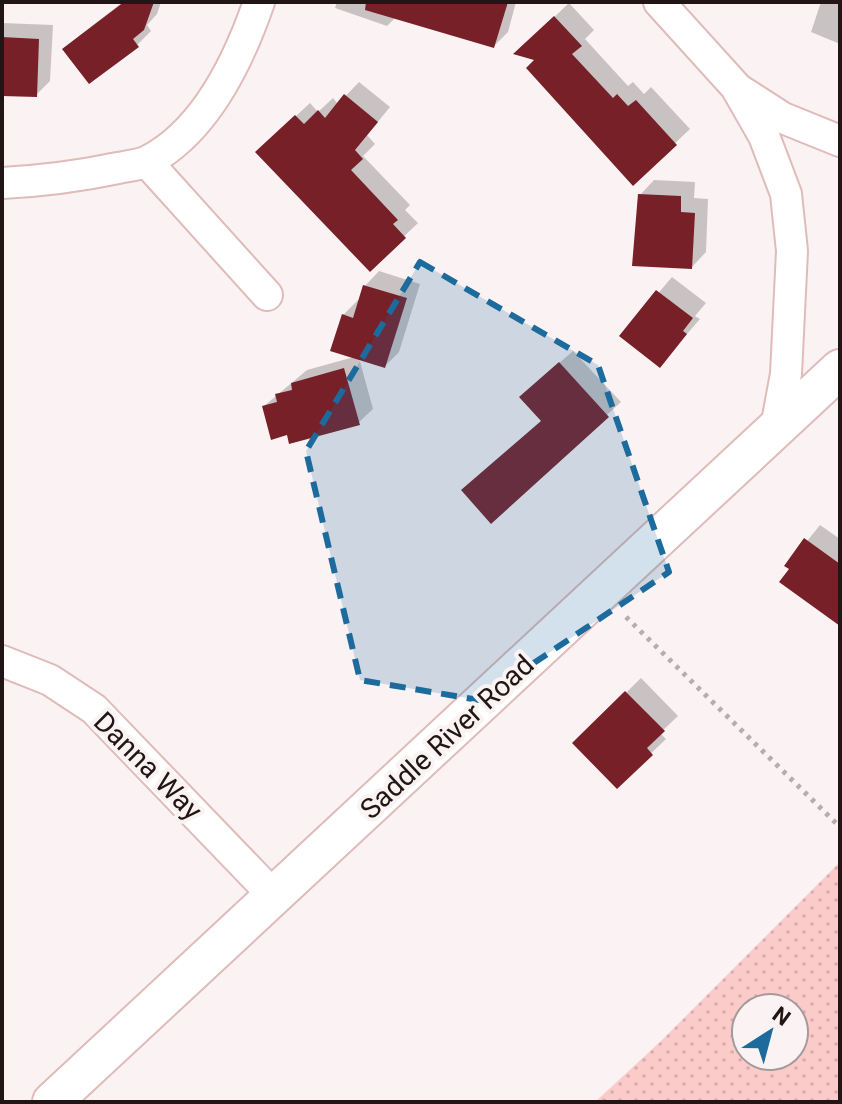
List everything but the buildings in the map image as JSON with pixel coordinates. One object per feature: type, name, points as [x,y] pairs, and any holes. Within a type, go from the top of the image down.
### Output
[{"type":"street","points":[[2,183],[44,181],[147,162],[202,117],[226,79],[259,2]]},
{"type":"street","points":[[659,2],[736,87],[764,136],[786,194],[792,251],[786,374],[776,428]]},
{"type":"street","points":[[736,87],[783,118],[840,141]]},
{"type":"street","points":[[147,162],[267,295]]},
{"type":"street","name":"Saddle River Road","points":[[52,1102],[840,369]]},
{"type":"street","name":"Danna Way","points":[[2,661],[50,680],[94,709],[275,897]]},
{"type":"path","points":[[621,612],[840,827]]},
{"type":"highlighted area","points":[[420,262],[598,365],[669,572],[479,700],[360,680],[306,451]]},
{"type":"shaded area","points":[[840,862],[840,1102],[595,1102],[661,1041]]}]
